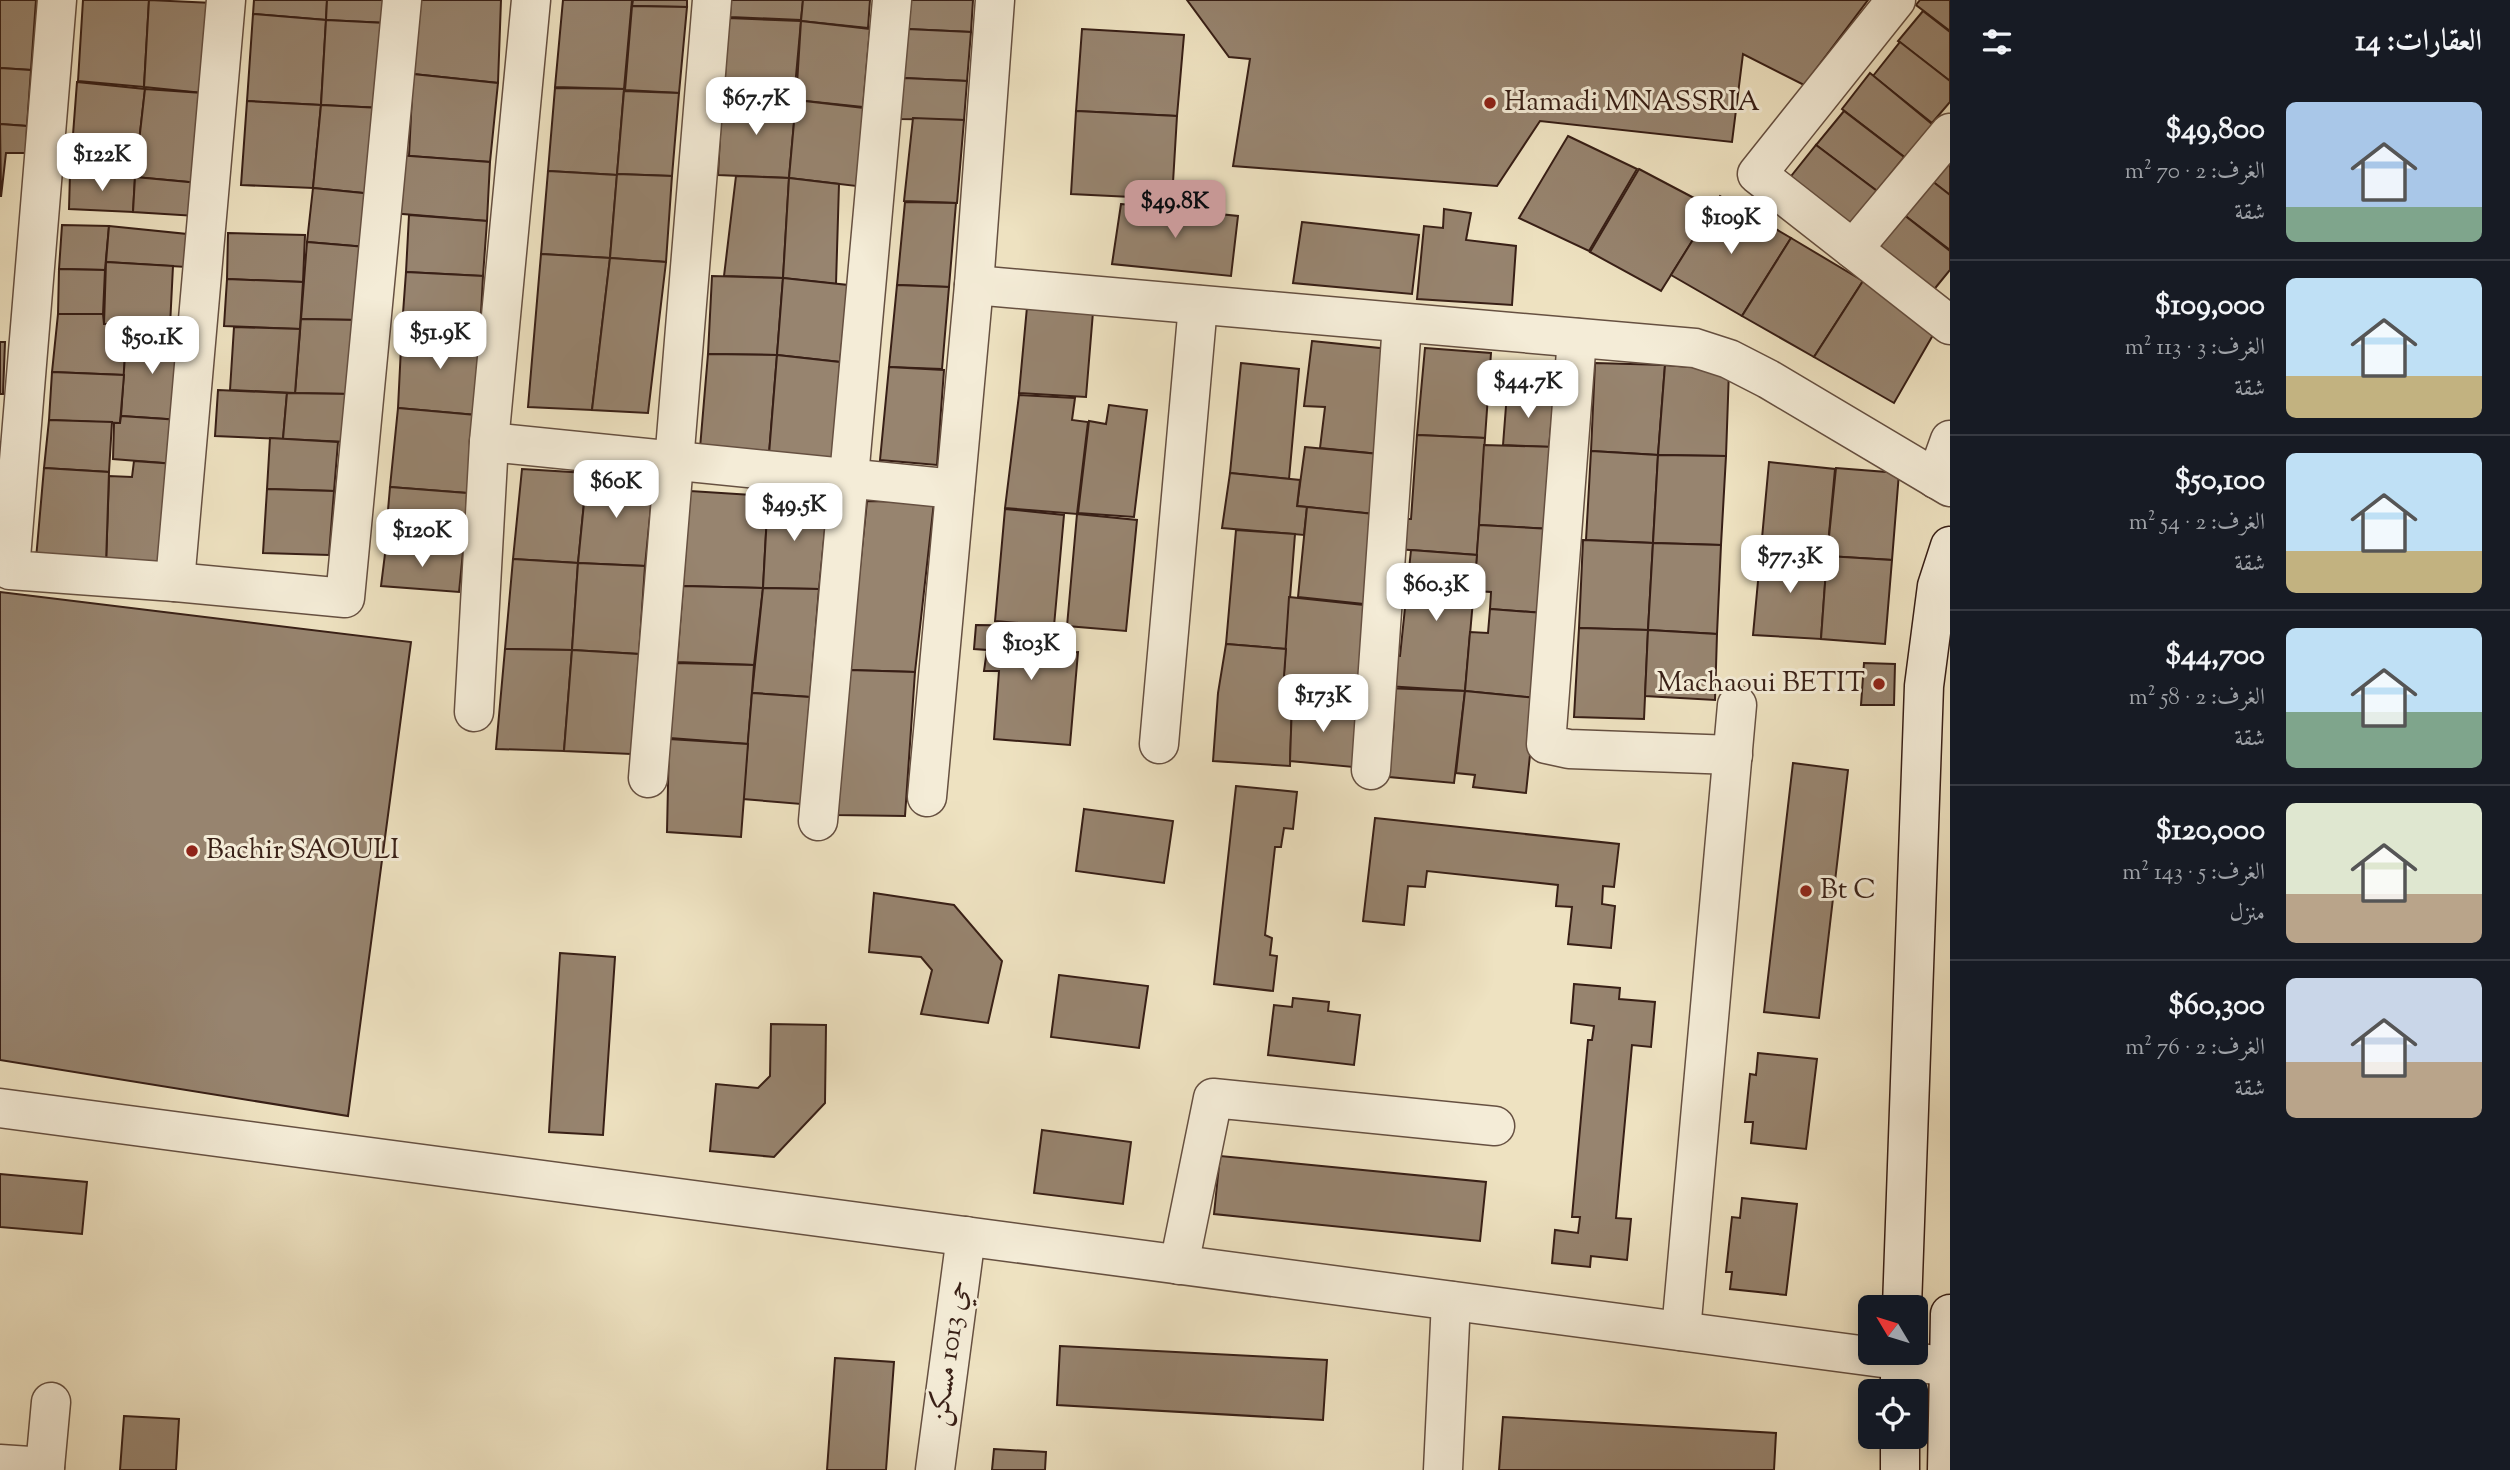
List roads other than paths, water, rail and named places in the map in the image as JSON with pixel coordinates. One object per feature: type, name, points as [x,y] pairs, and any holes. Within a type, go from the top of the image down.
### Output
[{"type":"street","points":[[57,0],[10,570],[345,598],[402,0]]},
{"type":"street","points":[[174,582],[226,0]]},
{"type":"street","points":[[474,712],[489,442],[531,0]]},
{"type":"street","points":[[648,778],[712,0]]},
{"type":"street","points":[[818,821],[892,0]]},
{"type":"street","points":[[927,797],[974,285],[995,0]]},
{"type":"street","points":[[1896,0],[1757,174],[1950,325]]},
{"type":"street","points":[[1853,248],[1950,133]]},
{"type":"street","points":[[974,285],[1695,348],[1730,359],[1943,483],[1950,440]]},
{"type":"street","points":[[1159,744],[1198,305]]},
{"type":"street","points":[[1371,770],[1402,323]]},
{"type":"street","points":[[1577,338],[1546,744],[1569,748],[1733,755]]},
{"type":"street","points":[[489,442],[955,489]]},
{"type":"street","points":[[1902,1295],[1924,686],[1937,586],[1950,546]]},
{"type":"street","points":[[1681,1331],[1737,705]]},
{"type":"street","points":[[1179,1265],[1213,1098],[1494,1126]]},
{"type":"street","points":[[0,1108],[1681,1331],[1900,1368],[1949,1367]]},
{"type":"street","name":"حي 1013 مسكن","points":[[935,1470],[966,1236]]},
{"type":"street","points":[[1443,1470],[1451,1301]]},
{"type":"street","points":[[1947,1470],[1950,1314]]},
{"type":"street","points":[[0,1464],[45,1469],[51,1402]]},
{"type":"street","points":[[1900,1449],[1900,1470]]},
{"type":"place","name":"Hamadi MNASSRIA","points":[[1490,103]]},
{"type":"place","name":"Machaoui BETIT","points":[[1879,684]]},
{"type":"place","name":"Bachir SAOULI","points":[[192,851]]},
{"type":"place","name":"Bt C","points":[[1806,891]]}]
